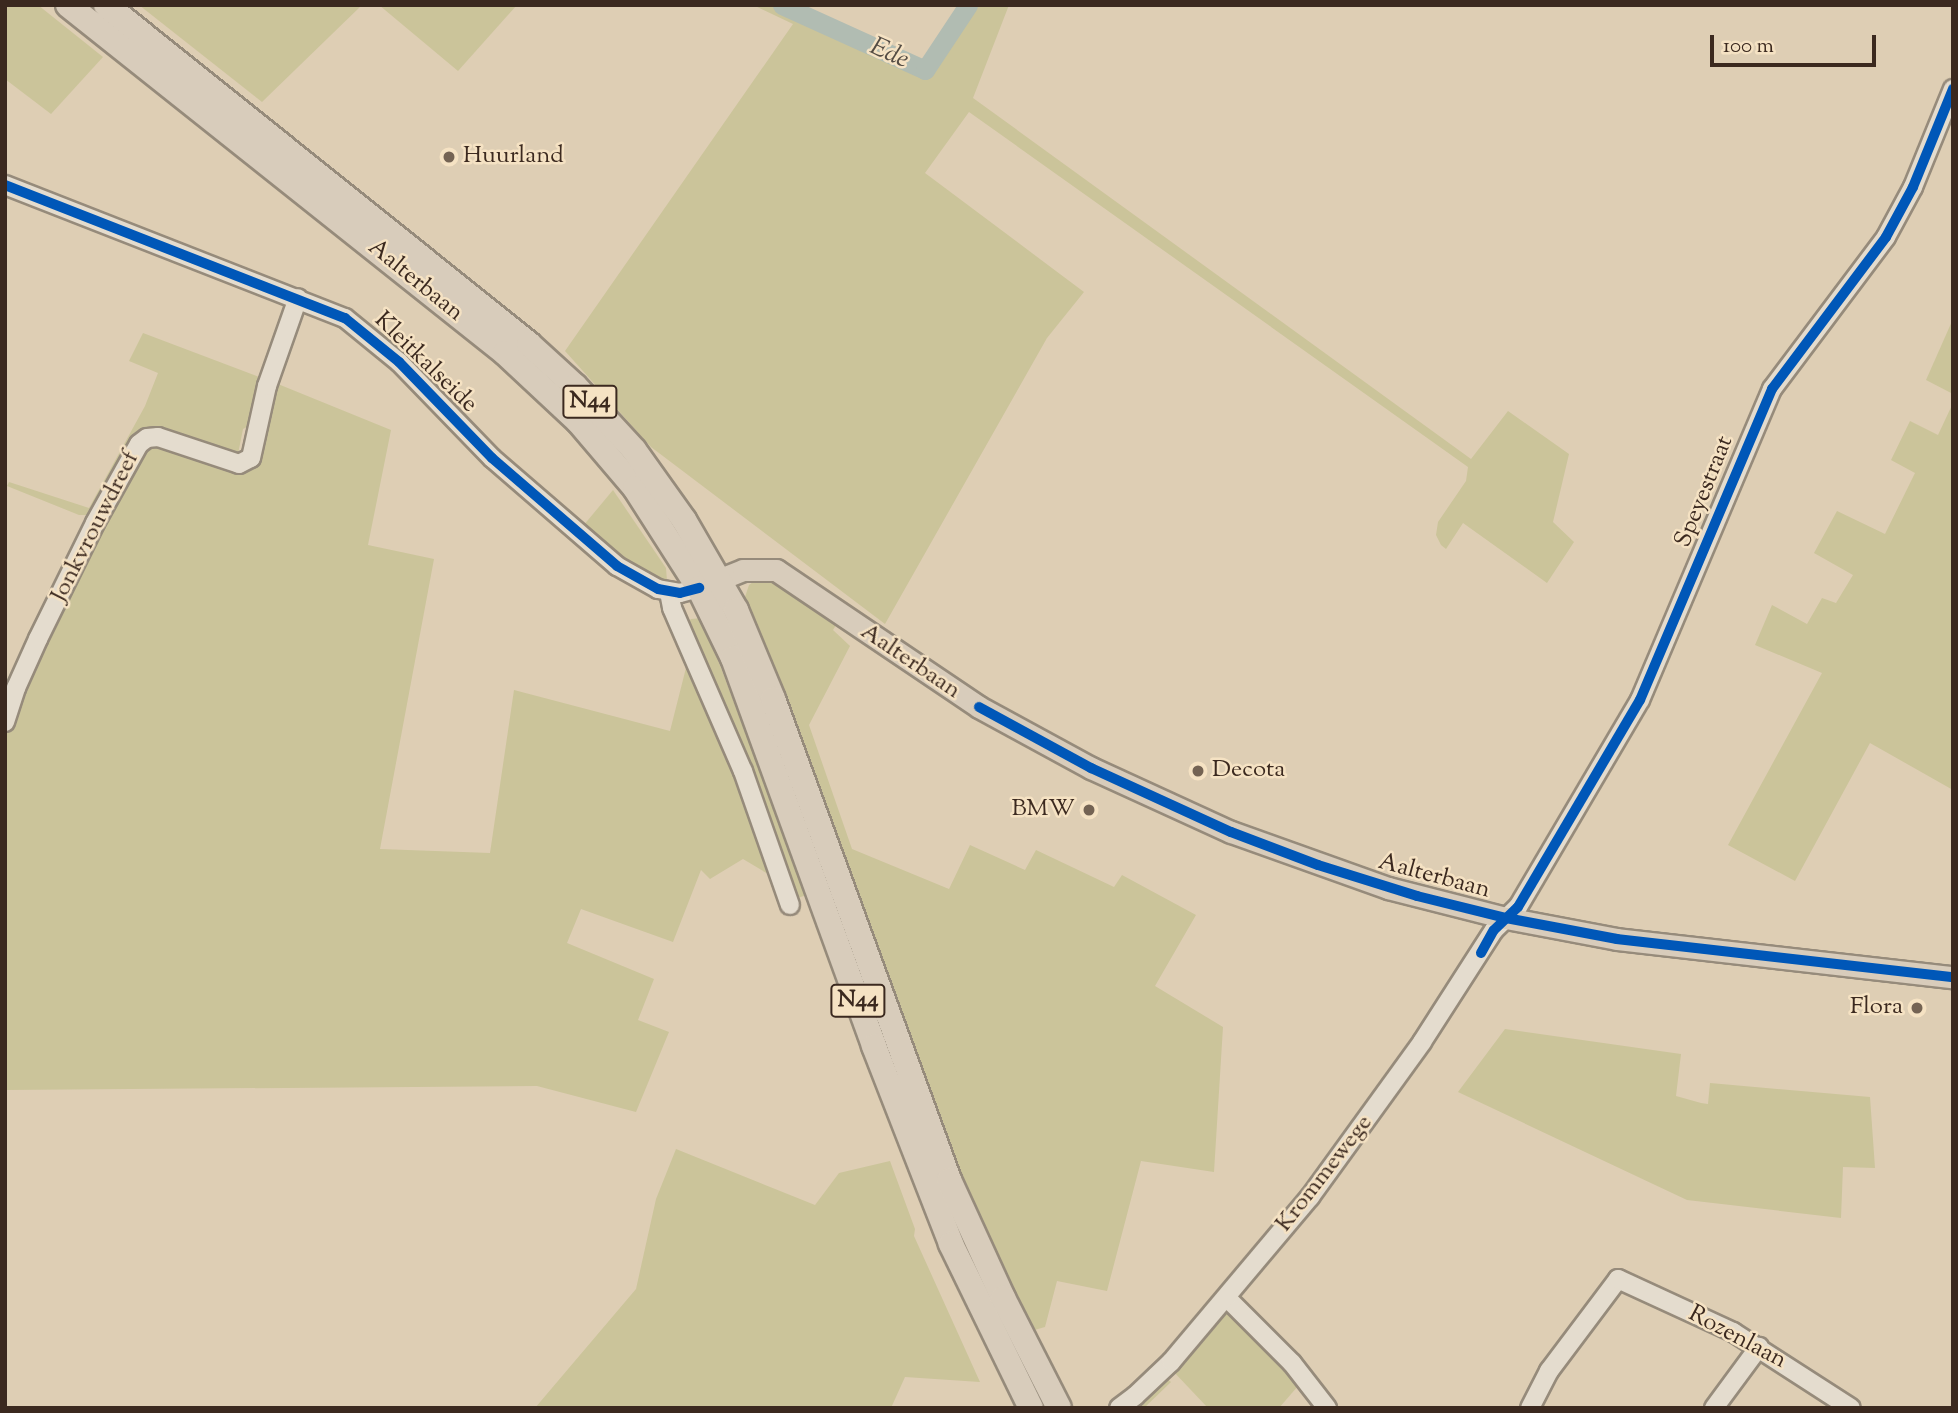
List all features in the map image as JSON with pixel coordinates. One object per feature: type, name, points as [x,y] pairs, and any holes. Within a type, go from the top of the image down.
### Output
[{"type":"highway","name":"Aalterbaan","points":[[68,5],[408,275],[550,393],[604,450],[709,584]]},
{"type":"highway","name":"Aalterbaan","points":[[106,5],[465,290],[575,386],[655,477],[709,584]]},
{"type":"highway","name":"N44","points":[[709,584],[874,1046],[951,1244],[1031,1408]]},
{"type":"highway","name":"N44","points":[[709,584],[736,610],[773,699],[949,1180],[1003,1298],[1059,1408]]},
{"type":"main road","name":"Aalterbaan","points":[[709,584],[752,569],[776,570],[869,636],[979,707],[1154,799],[1318,865],[1398,890],[1506,918],[1665,946],[1953,976]]},
{"type":"street","name":"Speyestraat","points":[[1506,918],[1518,907],[1640,700],[1772,389],[1886,237],[1913,187],[1953,89]]},
{"type":"street","name":"Kleitkalseide","points":[[5,185],[330,310],[362,328],[399,362],[492,458],[617,566],[642,582],[669,592]]},
{"type":"street","name":"Jonkvrouwdreef","points":[[5,722],[16,688],[38,639],[95,523],[139,444],[147,438],[158,437],[239,464],[251,458],[267,386],[298,298]]},
{"type":"street","points":[[709,584],[680,593],[669,592],[672,608],[743,771],[790,905]]},
{"type":"street","name":"Krommewege","points":[[1119,1408],[1171,1362],[1310,1197],[1371,1115],[1494,930],[1506,918]]},
{"type":"street","name":"Rozenlaan","points":[[1530,1408],[1549,1371],[1618,1279],[1759,1346],[1851,1408]]},
{"type":"street","points":[[1227,1298],[1292,1363],[1327,1408]]},
{"type":"street","points":[[1714,1408],[1759,1346]]},
{"type":"shaded area","points":[[5,5],[38,5],[103,57],[51,114],[5,79]]},
{"type":"shaded area","points":[[139,5],[362,5],[262,102]]},
{"type":"shaded area","points":[[379,5],[517,5],[458,71]]},
{"type":"shaded area","points":[[753,5],[798,5],[924,64],[961,5],[1009,5],[973,98],[1471,459],[1508,411],[1569,454],[1553,522],[1574,542],[1547,583],[1463,523],[1446,549],[1441,545],[1436,535],[1438,522],[1466,481],[1468,467],[969,112],[925,173],[1084,292],[1047,338],[885,624],[651,447],[565,351],[793,24]]},
{"type":"shaded area","points":[[1953,319],[1953,394],[1926,380]]},
{"type":"shaded area","points":[[143,333],[259,377],[249,426],[243,429],[237,459],[147,430],[90,515],[79,515],[7,486],[9,482],[89,508],[145,406],[158,373],[129,361]]},
{"type":"shaded area","points":[[273,382],[391,430],[368,545],[434,559],[380,849],[490,853],[514,690],[670,731],[688,660],[685,625],[691,619],[702,618],[807,895],[794,899],[782,869],[768,874],[743,859],[710,879],[701,870],[673,942],[581,909],[567,943],[654,979],[638,1020],[669,1032],[636,1112],[537,1086],[5,1090],[5,729],[10,714],[134,457],[157,442],[243,471]]},
{"type":"shaded area","points":[[1953,403],[1953,790],[1870,743],[1795,881],[1728,845],[1822,673],[1755,645],[1772,605],[1807,624],[1822,598],[1836,603],[1853,575],[1814,553],[1837,511],[1885,534],[1915,473],[1891,460],[1910,421],[1938,435]]},
{"type":"shaded area","points":[[613,490],[666,568],[667,581],[661,582],[628,568],[583,526]]},
{"type":"shaded area","points":[[757,579],[786,584],[839,620],[833,630],[850,646],[809,725],[852,849],[949,889],[970,845],[1025,870],[1036,850],[1114,887],[1122,875],[1196,915],[1155,986],[1223,1027],[1214,1172],[1141,1161],[1107,1291],[1057,1281],[1045,1327],[1031,1331],[960,1177],[827,812],[744,600],[749,585]]},
{"type":"shaded area","points":[[1505,1029],[1681,1054],[1676,1096],[1701,1103],[1708,1104],[1710,1083],[1870,1097],[1875,1168],[1843,1167],[1841,1218],[1687,1200],[1458,1092]]},
{"type":"shaded area","points":[[676,1149],[815,1205],[839,1173],[890,1161],[915,1229],[914,1236],[980,1382],[905,1377],[891,1408],[535,1408],[636,1289],[656,1199]]},
{"type":"shaded area","points":[[1224,1310],[1234,1312],[1281,1361],[1298,1386],[1279,1408],[1208,1408],[1172,1370]]},
{"type":"shaded area","points":[[1164,1376],[1171,1382],[1144,1408],[1128,1408]]},
{"type":"waterway","name":"Ede","points":[[782,5],[925,70],[968,5]]},
{"type":"cycle path","points":[[1481,953],[1494,930],[1518,907],[1640,700],[1772,389],[1886,237],[1913,187],[1953,89]]},
{"type":"cycle path","points":[[5,185],[345,318],[399,362],[492,458],[617,566],[658,589],[680,593],[699,588]]},
{"type":"cycle path","points":[[979,707],[1091,768],[1231,832],[1318,865],[1417,896],[1506,918],[1617,939],[1953,977]]},
{"type":"place","name":"Huurland","points":[[449,157]]},
{"type":"place","name":"Decota","points":[[1198,771]]},
{"type":"place","name":"BMW","points":[[1089,810]]},
{"type":"place","name":"Flora","points":[[1917,1008]]}]
